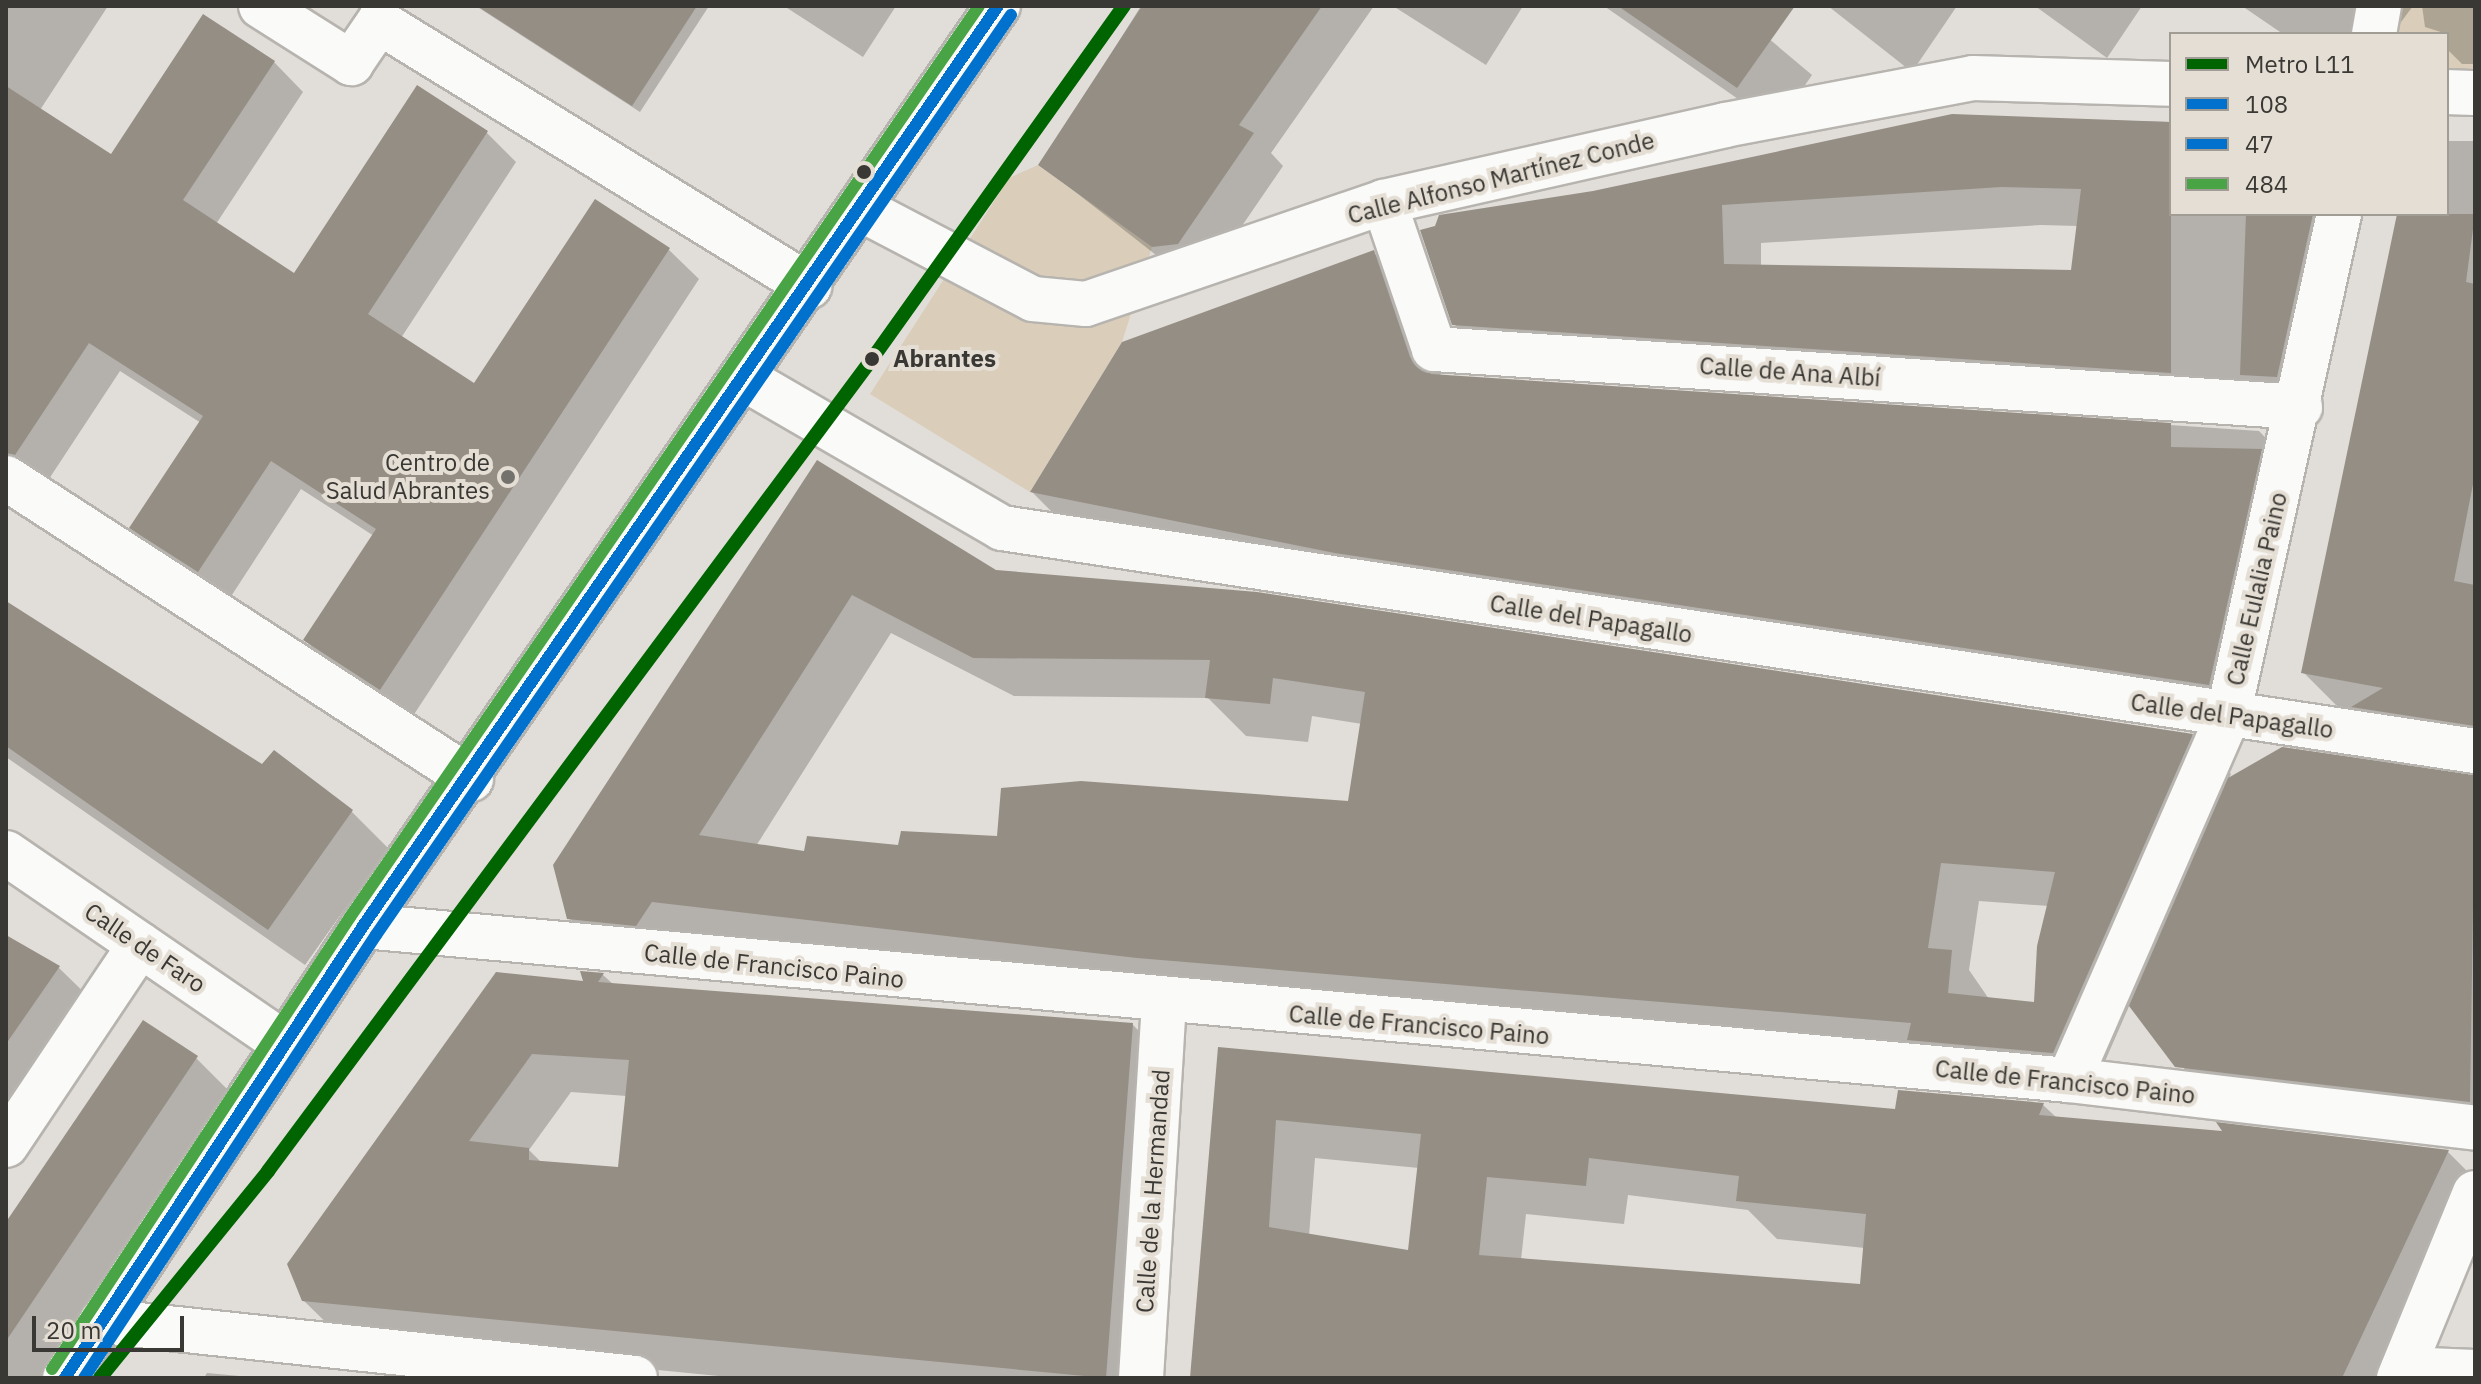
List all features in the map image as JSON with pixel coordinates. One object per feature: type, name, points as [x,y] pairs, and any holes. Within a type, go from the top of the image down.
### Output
[{"type":"street","points":[[261,6],[351,63],[379,22],[809,286]]},
{"type":"street","points":[[65,1378],[363,926],[471,779],[998,6]]},
{"type":"street","points":[[2374,32],[2379,6]]},
{"type":"street","name":"Calle Alfonso Martínez Conde","points":[[861,209],[1033,299],[1086,304],[1384,202],[1973,78],[2169,84]]},
{"type":"street","points":[[2449,92],[2475,93]]},
{"type":"street","name":"Calle de Ana Albí","points":[[1384,202],[1434,349],[2300,407]]},
{"type":"street","name":"Calle Eulalia Paino","points":[[2069,1080],[2228,716],[2300,407],[2339,216]]},
{"type":"street","name":"Calle del Papagallo","points":[[745,379],[1002,528],[2475,751]]},
{"type":"street","points":[[6,478],[471,779]]},
{"type":"street","name":"Calle de Faro","points":[[6,853],[284,1043]]},
{"type":"street","name":"Calle de Francisco Paino","points":[[363,926],[1164,1003],[2069,1080],[2475,1128]]},
{"type":"street","points":[[6,1145],[140,945]]},
{"type":"street","name":"Calle de la Hermandad","points":[[1141,1378],[1164,1003]]},
{"type":"street","points":[[2475,1193],[2401,1374],[2475,1372]]},
{"type":"street","points":[[102,1321],[558,1375],[635,1378]]},
{"type":"shaded area","points":[[2379,6],[2475,6],[2475,93],[2449,92],[2449,32],[2374,32]]},
{"type":"shaded area","points":[[1038,165],[1152,247],[1122,342],[1030,492],[870,394],[1009,178]]},
{"type":"building","points":[[477,6],[697,6],[632,106]]},
{"type":"building","points":[[1142,6],[1322,6],[1239,125],[1254,133],[1178,244],[1152,247],[1038,165]]},
{"type":"building","points":[[1618,6],[1795,6],[1737,88]]},
{"type":"building","points":[[203,14],[275,61],[183,200],[294,273],[417,85],[488,131],[368,314],[474,383],[595,199],[670,248],[380,690],[303,640],[376,529],[271,461],[198,572],[129,528],[203,416],[89,343],[15,455],[6,453],[6,86],[111,154]]},
{"type":"building","points":[[1952,114],[2169,122],[2171,373],[1452,325],[1420,230],[1435,226],[1439,215],[1593,191]],"holes":[[[2001,187],[2081,189],[2071,270],[1724,264],[1722,205]]]},
{"type":"building","points":[[2475,214],[2466,282],[2475,284],[2475,474],[2454,581],[2475,585],[2475,726],[2351,707],[2383,688],[2301,673],[2397,216]]},
{"type":"building","points":[[2246,216],[2313,216],[2277,377],[2240,375]]},
{"type":"building","points":[[1374,250],[1410,357],[1431,374],[2171,423],[2171,447],[2262,449],[2209,685],[1335,553],[1030,492],[1122,342]]},
{"type":"building","points":[[817,460],[996,570],[1257,592],[2193,734],[2053,1053],[1907,1040],[1911,1023],[1137,958],[652,902],[636,926],[567,919],[553,865]],"holes":[[[852,595],[973,658],[1210,660],[1205,698],[1270,704],[1273,678],[1365,692],[1348,801],[1081,781],[1001,788],[997,836],[901,831],[898,845],[807,836],[804,851],[699,835]],[[1941,863],[2055,872],[2037,946],[2034,1002],[1948,993],[1952,950],[1928,948]]]},
{"type":"building","points":[[6,601],[262,764],[274,750],[353,810],[268,930],[6,746]]},
{"type":"building","points":[[2282,747],[2475,775],[2470,1102],[2175,1067],[2129,1006],[2228,778]]},
{"type":"building","points":[[6,935],[60,966],[6,1044]]},
{"type":"building","points":[[580,971],[604,973],[598,982],[1133,1023],[1106,1378],[302,1301],[287,1264],[496,972],[583,981]],"holes":[[[532,1054],[629,1060],[618,1167],[529,1160],[529,1148],[469,1141]]]},
{"type":"building","points":[[143,1020],[198,1056],[6,1341],[6,1222]]},
{"type":"building","points":[[1218,1047],[1895,1109],[1898,1090],[2044,1103],[2039,1115],[2222,1131],[2216,1122],[2449,1150],[2342,1378],[1190,1378]],"holes":[[[1276,1120],[1421,1134],[1408,1250],[1269,1227]],[[1589,1158],[1739,1176],[1736,1201],[1866,1214],[1860,1284],[1479,1255],[1487,1177],[1586,1186]]]},
{"type":"metro line","name":"L11","points":[[100,1378],[268,1171],[872,359],[1124,6]]},
{"type":"transit line","name":"484","points":[[52,1369],[350,917],[979,6]]},
{"type":"transit line","name":"108","points":[[65,1378],[363,926],[998,6]]},
{"type":"transit line","name":"47","points":[[84,1378],[376,935],[1011,15]]},
{"type":"place","name":"Abrantes","points":[[872,359]]},
{"type":"place","name":"Centro de Salud Abrantes","points":[[508,477]]}]
